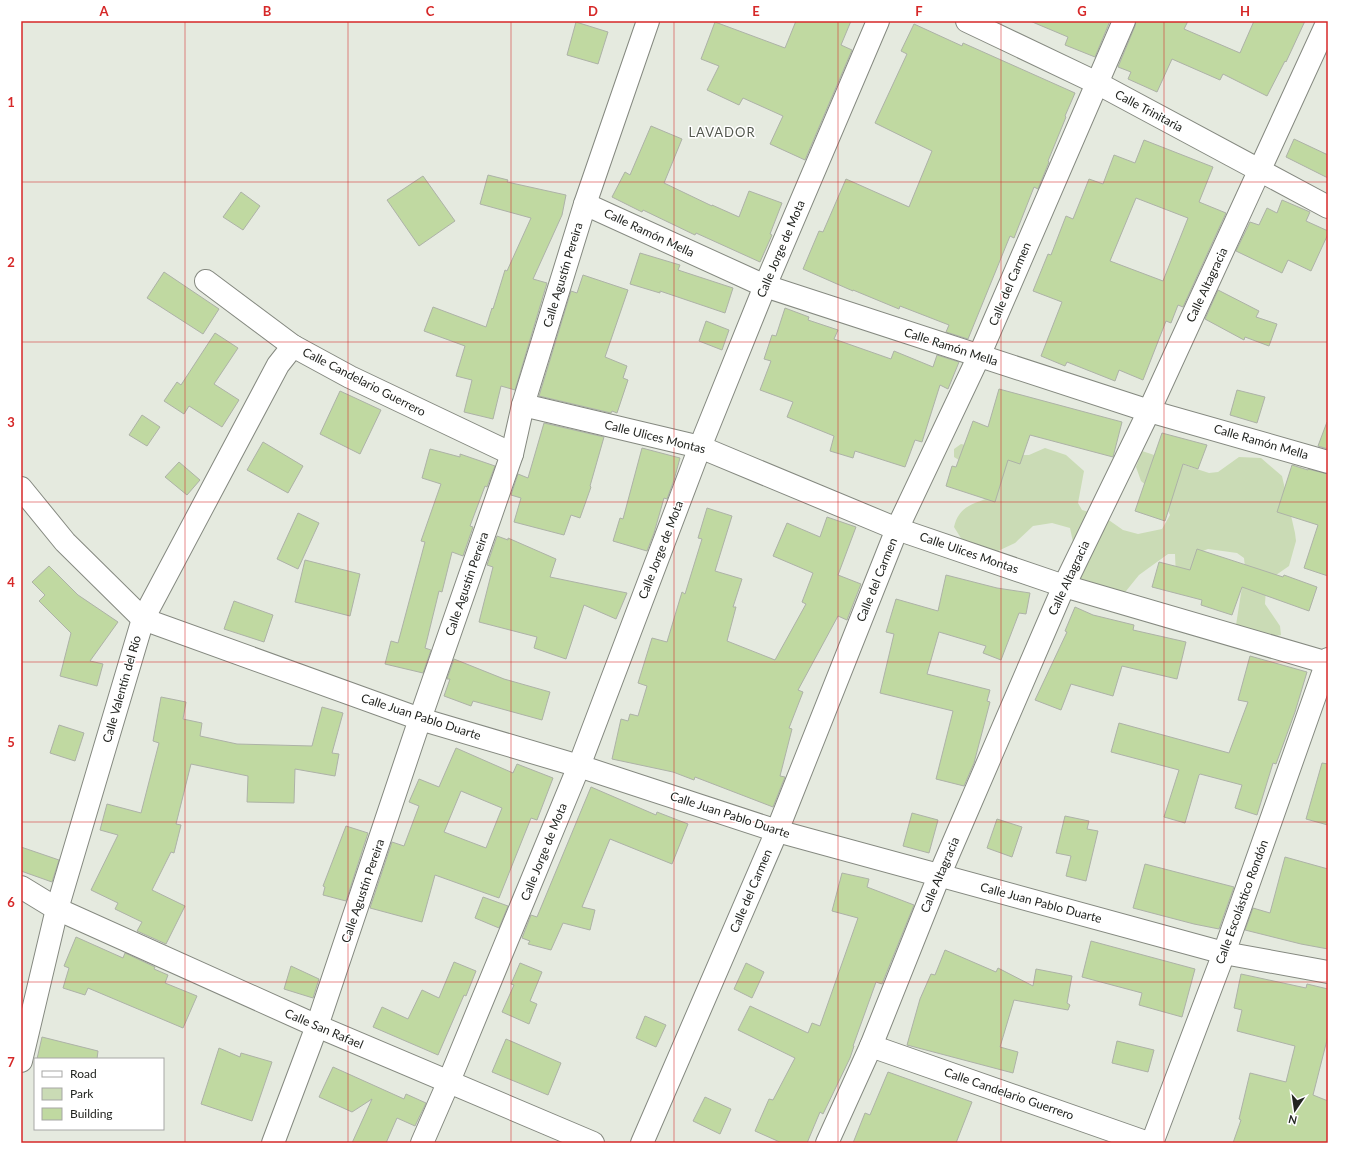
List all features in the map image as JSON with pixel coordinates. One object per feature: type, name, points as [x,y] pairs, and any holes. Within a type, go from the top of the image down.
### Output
[{"type":"street","name":"Calle Agustín Pereira","points":[[273,1143],[317,1026],[420,720],[512,454],[523,405],[585,204],[648,21]]},
{"type":"street","name":"Calle Jorge de Mota","points":[[422,1143],[579,766],[700,447],[765,286],[878,21]]},
{"type":"street","name":"Calle Trinitaria","points":[[967,21],[1097,83],[1328,207]]},
{"type":"street","name":"Calle del Carmen","points":[[642,1143],[777,831],[897,529],[979,356],[1124,21]]},
{"type":"street","name":"Calle Altagracia","points":[[827,1143],[871,1046],[939,876],[1064,586],[1149,411],[1328,21]]},
{"type":"street","name":"Calle Ramón Mella","points":[[585,204],[765,286],[1149,411],[1328,462]]},
{"type":"street","name":"Calle Candelario Guerrero","points":[[206,281],[293,346],[350,378],[512,454]]},
{"type":"street","name":"Calle Valentín del Río","points":[[21,1061],[57,909],[143,619],[278,365],[293,346]]},
{"type":"street","name":"Calle Ulices Montas","points":[[523,405],[700,447],[897,529],[1064,586],[1328,661]]},
{"type":"street","points":[[21,488],[65,542],[143,619]]},
{"type":"street","name":"Calle Juan Pablo Duarte","points":[[143,619],[420,720],[579,766],[777,831],[1224,953],[1328,972]]},
{"type":"street","name":"Calle Escolástico Rondón","points":[[1152,1143],[1224,953],[1328,661]]},
{"type":"street","name":"Calle San Rafael","points":[[21,887],[57,909],[317,1026],[593,1143]]},
{"type":"street","name":"Calle Candelario Guerrero","points":[[871,1046],[1148,1143]]},
{"type":"green space","points":[[961,444],[1013,455],[1029,455],[1045,448],[1066,455],[1084,471],[1078,503],[1082,510],[1103,516],[1123,530],[1138,534],[1162,529],[1170,515],[1163,500],[1141,481],[1136,467],[1142,451],[1209,473],[1218,472],[1239,457],[1261,458],[1282,476],[1296,541],[1289,566],[1269,580],[1266,588],[1265,604],[1280,626],[1281,635],[1257,635],[1236,625],[1245,568],[1244,558],[1237,553],[1208,549],[1200,552],[1191,574],[1176,578],[1175,554],[1168,554],[1139,575],[1122,596],[1081,579],[1070,528],[1052,523],[1033,526],[1015,543],[998,551],[964,543],[954,527],[959,514],[973,504],[991,497],[985,476],[954,457],[954,449]]},
{"type":"building","points":[[796,21],[851,21],[841,45],[852,50],[805,160],[770,144],[783,116],[743,98],[739,105],[707,90],[719,66],[701,59],[715,22],[785,48]]},
{"type":"building","points":[[1030,21],[1110,21],[1095,57],[1065,45],[1068,37]]},
{"type":"building","points":[[1136,21],[1188,21],[1184,29],[1240,53],[1254,21],[1305,21],[1286,62],[1285,61],[1267,96],[1223,74],[1220,80],[1172,59],[1157,92],[1128,79],[1131,72],[1118,67]]},
{"type":"building","points":[[576,22],[608,32],[598,64],[567,55]]},
{"type":"building","points":[[914,24],[962,46],[963,43],[1075,93],[1038,189],[1034,187],[1014,238],[1010,236],[968,339],[946,332],[949,325],[900,306],[899,309],[803,269],[819,231],[823,232],[846,179],[909,207],[932,151],[875,123],[907,54],[901,51]]},
{"type":"building","points":[[651,126],[682,139],[664,183],[739,217],[749,191],[782,203],[770,234],[772,235],[760,262],[696,233],[695,235],[643,210],[642,212],[612,197],[625,172],[630,175]]},
{"type":"building","points":[[1294,139],[1328,155],[1328,178],[1286,157]]},
{"type":"building","points":[[1144,140],[1213,167],[1199,202],[1226,213],[1183,307],[1178,305],[1171,323],[1166,321],[1143,380],[1119,370],[1115,381],[1067,362],[1065,366],[1041,356],[1062,302],[1033,291],[1048,254],[1051,255],[1066,216],[1073,219],[1089,179],[1103,184],[1114,155],[1135,163]],"holes":[[[1136,198],[1188,218],[1163,281],[1110,261]]]},
{"type":"building","points":[[488,175],[508,180],[507,182],[566,195],[562,215],[533,279],[547,283],[515,390],[501,386],[493,419],[464,412],[472,380],[456,376],[465,346],[424,331],[433,307],[486,327],[505,270],[507,271],[531,218],[480,204]]},
{"type":"building","points":[[423,176],[455,221],[419,246],[387,200]]},
{"type":"building","points":[[241,192],[260,206],[243,230],[223,217]]},
{"type":"building","points":[[1282,200],[1310,212],[1306,221],[1328,231],[1311,271],[1288,260],[1282,273],[1236,251],[1250,222],[1259,225],[1267,208],[1277,213]]},
{"type":"building","points":[[640,253],[680,265],[678,270],[733,288],[725,313],[660,291],[660,293],[630,284]]},
{"type":"building","points":[[164,272],[219,309],[203,334],[147,298]]},
{"type":"building","points":[[583,275],[628,290],[605,357],[627,366],[623,378],[628,380],[617,413],[612,411],[611,413],[539,396],[571,291],[577,293]]},
{"type":"building","points":[[1218,290],[1259,311],[1256,317],[1277,324],[1269,346],[1245,337],[1244,340],[1205,319]]},
{"type":"building","points":[[785,308],[809,317],[808,320],[838,330],[834,339],[891,359],[894,351],[933,367],[937,355],[959,362],[948,389],[940,385],[922,442],[915,440],[905,467],[855,451],[853,458],[830,451],[834,436],[787,417],[793,402],[760,390],[771,361],[764,359],[772,335],[776,336]]},
{"type":"building","points":[[706,321],[729,330],[722,350],[699,341]]},
{"type":"building","points":[[215,333],[238,348],[214,384],[239,400],[222,427],[189,406],[184,414],[164,401],[177,382],[181,385]]},
{"type":"building","points":[[999,389],[1122,422],[1113,457],[1030,435],[1020,464],[1008,460],[995,502],[946,486],[952,466],[956,467],[973,421],[988,427]]},
{"type":"building","points":[[1237,390],[1265,397],[1257,423],[1230,415]]},
{"type":"building","points":[[340,391],[381,410],[360,454],[320,434]]},
{"type":"building","points":[[142,415],[160,427],[147,446],[129,435]]},
{"type":"building","points":[[1328,422],[1328,449],[1318,446]]},
{"type":"building","points":[[544,423],[604,437],[590,486],[591,487],[580,518],[571,515],[564,535],[514,522],[521,498],[511,495],[518,474],[528,478]]},
{"type":"building","points":[[1162,433],[1207,445],[1198,469],[1183,464],[1165,521],[1135,511]]},
{"type":"building","points":[[263,442],[303,466],[288,493],[247,470]]},
{"type":"building","points":[[642,448],[680,458],[667,499],[664,498],[647,551],[613,541],[620,518],[623,519]]},
{"type":"building","points":[[430,449],[460,457],[460,454],[495,466],[487,487],[485,486],[470,526],[473,527],[463,556],[452,552],[442,592],[439,591],[425,648],[431,650],[423,673],[385,664],[391,641],[398,643],[425,542],[421,541],[441,484],[422,478]]},
{"type":"building","points":[[179,462],[200,480],[187,495],[165,477]]},
{"type":"building","points":[[1292,465],[1328,474],[1328,576],[1304,568],[1318,525],[1277,512]]},
{"type":"building","points":[[707,508],[732,516],[715,571],[742,579],[733,607],[736,607],[727,641],[775,660],[806,604],[802,602],[813,573],[773,556],[787,523],[820,537],[827,517],[856,527],[838,575],[861,584],[847,620],[838,616],[798,690],[803,692],[789,728],[792,729],[780,776],[785,777],[773,807],[695,777],[694,780],[673,772],[612,759],[621,719],[628,721],[630,714],[638,716],[647,686],[638,683],[652,638],[667,642],[682,592],[685,594],[702,539],[698,538]]},
{"type":"building","points":[[298,513],[319,523],[298,569],[277,559]]},
{"type":"building","points":[[497,536],[508,540],[508,538],[556,559],[550,577],[627,593],[616,619],[584,605],[566,659],[534,648],[537,637],[479,622],[493,567],[487,565]]},
{"type":"building","points":[[1197,549],[1283,577],[1284,575],[1317,587],[1309,611],[1242,587],[1232,615],[1201,605],[1202,600],[1152,587],[1159,562],[1190,570]]},
{"type":"building","points":[[305,560],[360,574],[350,616],[295,602]]},
{"type":"building","points":[[49,566],[78,595],[118,622],[90,661],[103,664],[97,686],[60,676],[71,633],[39,601],[45,595],[32,582]]},
{"type":"building","points":[[946,575],[997,588],[1030,593],[1026,614],[1019,613],[1001,660],[983,653],[986,646],[939,632],[927,674],[990,690],[987,701],[990,702],[974,763],[964,786],[936,779],[953,711],[880,693],[894,634],[886,632],[896,599],[938,611]]},
{"type":"building","points":[[234,601],[273,615],[264,642],[224,629]]},
{"type":"building","points":[[1075,607],[1093,615],[1134,625],[1133,630],[1186,642],[1177,679],[1122,666],[1113,696],[1071,684],[1061,710],[1035,700],[1067,632],[1065,631]]},
{"type":"building","points":[[1250,656],[1307,672],[1295,712],[1276,764],[1273,763],[1257,815],[1235,808],[1242,785],[1200,774],[1185,823],[1164,817],[1179,770],[1111,752],[1119,723],[1229,753],[1248,702],[1238,700]]},
{"type":"building","points":[[454,659],[504,679],[550,692],[542,720],[473,701],[471,706],[444,696],[450,679],[447,679]]},
{"type":"building","points":[[161,697],[186,702],[183,719],[202,723],[200,736],[237,744],[312,746],[322,707],[343,713],[332,753],[339,754],[335,776],[295,769],[294,803],[247,802],[248,776],[191,764],[176,824],[181,825],[174,853],[171,852],[152,890],[185,906],[166,944],[137,931],[142,922],[115,909],[118,903],[91,890],[118,835],[100,830],[107,804],[141,813],[159,743],[153,741]]},
{"type":"building","points":[[59,725],[84,733],[75,761],[50,753]]},
{"type":"building","points":[[456,748],[513,773],[517,764],[553,778],[537,820],[531,818],[499,898],[435,875],[422,922],[370,908],[392,842],[404,846],[419,806],[409,802],[419,779],[439,787]],"holes":[[[461,791],[502,808],[486,848],[444,832]]]},
{"type":"building","points":[[1322,763],[1328,764],[1328,825],[1306,819]]},
{"type":"building","points":[[591,787],[656,815],[657,812],[688,824],[672,864],[610,839],[582,907],[595,910],[590,930],[563,923],[551,950],[528,944],[530,941],[522,938],[531,915],[537,917]]},
{"type":"building","points":[[912,813],[938,820],[929,853],[903,846]]},
{"type":"building","points":[[1065,816],[1089,821],[1087,829],[1098,831],[1086,881],[1066,876],[1071,856],[1056,853]]},
{"type":"building","points":[[997,819],[1022,827],[1012,857],[987,848]]},
{"type":"building","points":[[346,826],[368,833],[346,901],[323,895],[325,887],[323,886]]},
{"type":"building","points":[[21,847],[59,860],[52,882],[21,871]]},
{"type":"building","points":[[1285,857],[1328,869],[1328,949],[1245,930],[1253,908],[1270,913]]},
{"type":"building","points":[[1145,864],[1234,887],[1219,929],[1133,908]]},
{"type":"building","points":[[842,873],[869,879],[867,887],[914,905],[882,984],[876,982],[850,1058],[823,1114],[820,1112],[807,1143],[782,1143],[755,1131],[769,1099],[773,1100],[795,1058],[738,1030],[750,1006],[808,1033],[812,1023],[820,1026],[858,918],[832,911]]},
{"type":"building","points":[[483,897],[508,906],[499,928],[475,918]]},
{"type":"building","points":[[76,937],[123,958],[125,953],[155,967],[154,969],[168,975],[165,983],[197,996],[183,1028],[88,988],[85,995],[63,988],[69,968],[64,966]]},
{"type":"building","points":[[1091,941],[1195,969],[1182,1017],[1139,1005],[1142,993],[1082,977]]},
{"type":"building","points":[[945,950],[996,972],[998,968],[1033,986],[1036,969],[1072,976],[1067,1003],[1070,1005],[1068,1010],[1014,1000],[1000,1047],[1018,1052],[1013,1073],[907,1045],[920,999],[931,974],[935,975]]},
{"type":"building","points":[[454,962],[476,971],[438,1055],[373,1027],[382,1007],[408,1019],[422,990],[439,998]]},
{"type":"building","points":[[520,963],[542,972],[530,1001],[537,1004],[529,1024],[502,1012],[514,985],[511,984]]},
{"type":"building","points":[[746,963],[764,972],[752,998],[734,989]]},
{"type":"building","points":[[291,966],[319,979],[313,998],[284,989]]},
{"type":"building","points":[[1241,974],[1306,988],[1307,984],[1328,989],[1328,1036],[1313,1095],[1328,1101],[1328,1143],[1233,1143],[1241,1120],[1239,1119],[1250,1073],[1286,1082],[1295,1046],[1237,1031],[1242,1010],[1234,1008]]},
{"type":"building","points":[[645,1016],[666,1025],[656,1047],[636,1038]]},
{"type":"building","points":[[42,1037],[98,1051],[97,1058],[37,1058]]},
{"type":"building","points":[[506,1039],[561,1063],[548,1095],[492,1072]]},
{"type":"building","points":[[1117,1041],[1154,1050],[1148,1072],[1112,1063]]},
{"type":"building","points":[[219,1048],[240,1057],[241,1053],[272,1062],[252,1121],[201,1104]]},
{"type":"building","points":[[333,1067],[404,1099],[406,1094],[426,1103],[415,1126],[397,1118],[386,1143],[352,1143],[372,1099],[352,1112],[319,1097]]},
{"type":"building","points":[[888,1072],[972,1102],[956,1143],[853,1143],[865,1113],[870,1115]]},
{"type":"building","points":[[705,1097],[731,1109],[720,1134],[693,1121]]},
{"type":"district","name":"LAVADOR","points":[[722,132]]}]
